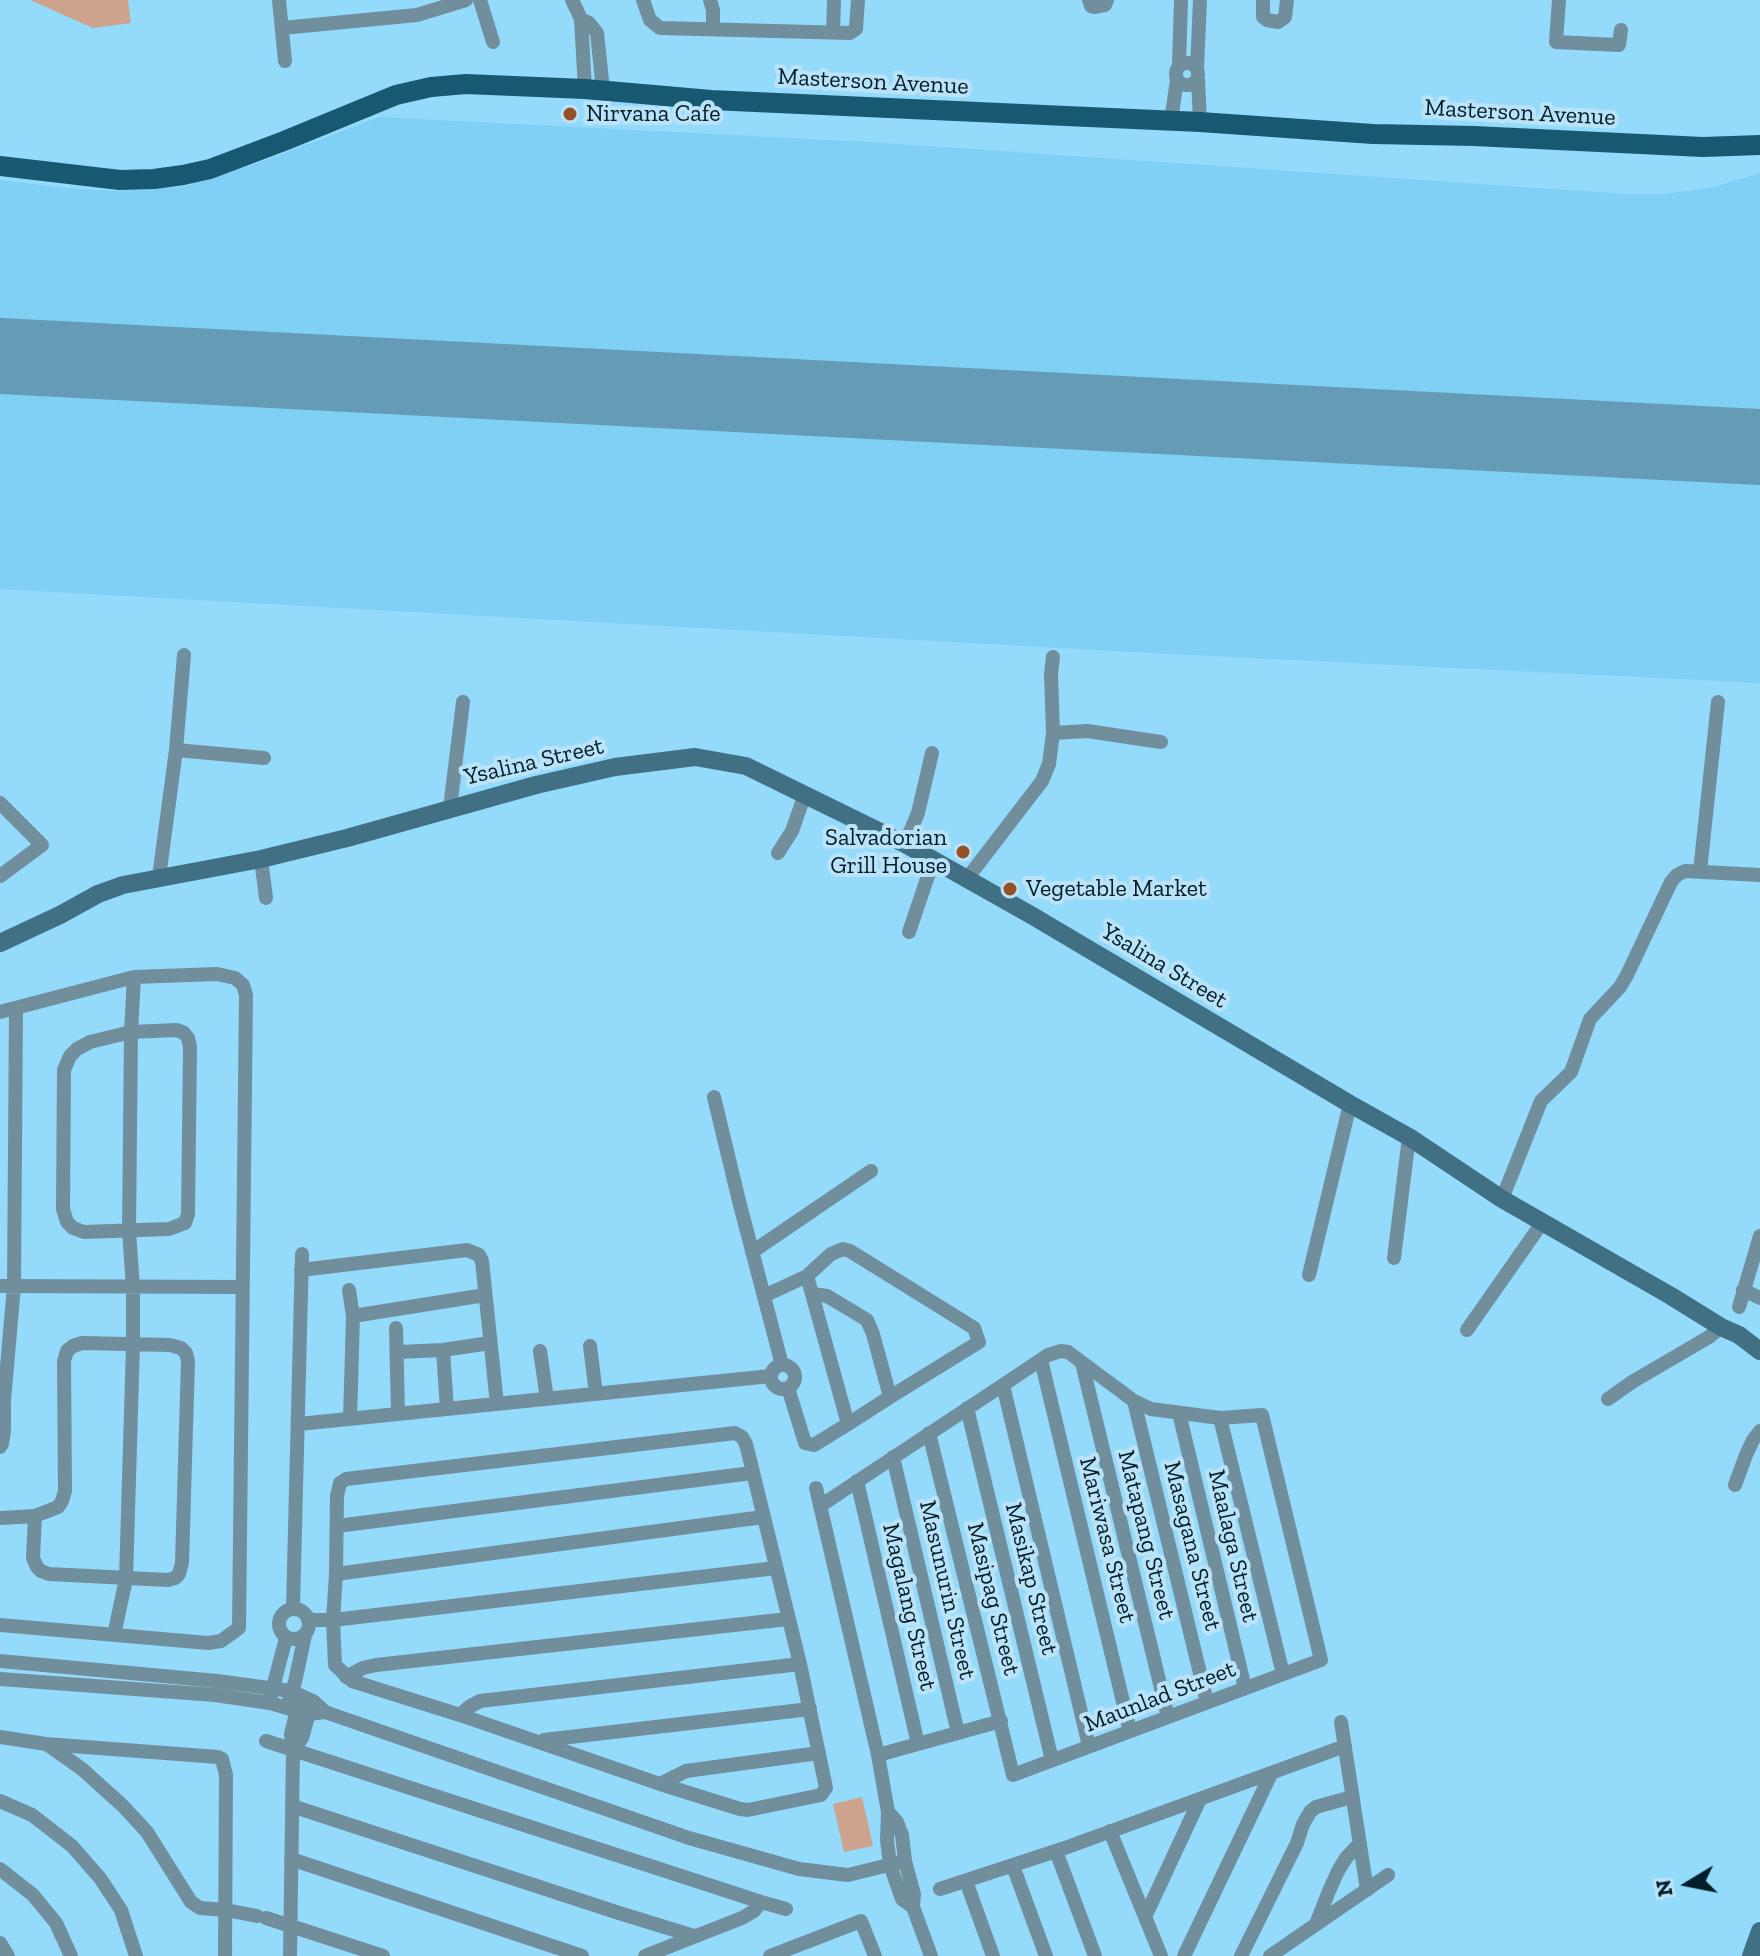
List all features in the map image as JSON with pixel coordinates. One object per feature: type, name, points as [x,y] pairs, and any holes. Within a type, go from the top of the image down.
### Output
[{"type":"main road","name":"Masterson Avenue","points":[[0,166],[120,180],[168,177],[210,169],[396,95],[431,87],[479,84],[711,100],[1200,122],[1373,134],[1674,146],[1760,145]]},
{"type":"street","points":[[279,0],[285,61]]},
{"type":"street","points":[[282,28],[417,15],[466,0]]},
{"type":"street","points":[[480,0],[493,42]]},
{"type":"street","points":[[572,0],[581,19],[583,54],[594,90]]},
{"type":"street","points":[[643,0],[650,20],[660,28],[850,33],[855,31],[858,0]]},
{"type":"street","points":[[710,0],[713,29]]},
{"type":"street","points":[[833,32],[834,0]]},
{"type":"street","points":[[1089,0],[1094,7],[1105,5],[1107,0]]},
{"type":"street","points":[[1171,121],[1178,72],[1181,0]]},
{"type":"street","points":[[1187,0],[1194,0]]},
{"type":"street","points":[[1200,0],[1200,122]]},
{"type":"street","points":[[1263,0],[1263,17],[1278,22],[1285,17],[1287,0]]},
{"type":"street","points":[[1559,0],[1556,42],[1619,45],[1621,30]]},
{"type":"street","points":[[581,19],[594,27],[597,33],[600,54],[594,90]]},
{"type":"street","points":[[583,54],[600,54]]},
{"type":"street","points":[[1178,72],[1189,63],[1198,74]]},
{"type":"street","points":[[1178,72],[1185,86],[1195,83],[1198,74]]},
{"type":"street","points":[[159,877],[176,750],[184,655]]},
{"type":"street","points":[[966,880],[1042,781],[1049,764],[1053,733],[1053,657]]},
{"type":"street","points":[[450,808],[463,702]]},
{"type":"street","points":[[1700,871],[1718,702]]},
{"type":"street","points":[[1053,733],[1087,731],[1161,742]]},
{"type":"street","points":[[176,750],[264,758]]},
{"type":"street","points":[[905,844],[918,813],[932,753]]},
{"type":"street","name":"Ysalina Street","points":[[0,943],[109,889],[261,859],[536,785],[615,767],[695,757],[746,766],[905,844],[1031,915],[1409,1137],[1502,1199],[1739,1335],[1760,1351]]},
{"type":"street","points":[[778,853],[792,831],[805,794]]},
{"type":"street","points":[[0,803],[42,845],[1,874]]},
{"type":"street","points":[[261,859],[266,898]]},
{"type":"street","points":[[909,932],[933,861]]},
{"type":"street","points":[[1502,1199],[1541,1101],[1571,1072],[1590,1019],[1620,987],[1671,882],[1685,871],[1760,875]]},
{"type":"street","points":[[0,1012],[134,977],[217,974],[235,978],[243,985],[246,995],[239,1628],[221,1641],[208,1643],[0,1625]]},
{"type":"street","points":[[114,1635],[126,1579],[133,1345],[129,1231],[134,977]]},
{"type":"street","points":[[0,1447],[4,1431],[16,1008]]},
{"type":"street","points":[[177,1030],[188,1038],[188,1214],[185,1223],[169,1229],[84,1232],[67,1222],[63,1209],[64,1070],[77,1049],[90,1042],[131,1032],[177,1030]]},
{"type":"street","points":[[714,1097],[782,1365]]},
{"type":"street","points":[[1309,1275],[1350,1104]]},
{"type":"street","points":[[1394,1258],[1409,1137]]},
{"type":"street","points":[[752,1252],[871,1171]]},
{"type":"street","points":[[1467,1330],[1542,1223]]},
{"type":"street","points":[[1739,1307],[1759,1243]]},
{"type":"street","points":[[764,1296],[807,1276],[831,1254],[843,1249],[974,1328],[979,1342],[814,1445],[805,1443],[788,1388]]},
{"type":"street","points":[[301,1270],[467,1250],[479,1255],[497,1404]]},
{"type":"street","points":[[293,1608],[302,1254]]},
{"type":"street","points":[[807,1276],[848,1424]]},
{"type":"street","points":[[7,1286],[243,1287]]},
{"type":"street","points":[[349,1290],[353,1316],[350,1419]]},
{"type":"street","points":[[1743,1290],[1760,1298]]},
{"type":"street","points":[[813,1294],[827,1296],[867,1320],[890,1397]]},
{"type":"street","points":[[353,1316],[485,1295]]},
{"type":"street","points":[[1608,1399],[1721,1327]]},
{"type":"street","points":[[396,1328],[398,1414]]},
{"type":"street","points":[[0,1518],[35,1516],[58,1507],[62,1501],[65,1491],[64,1361],[67,1351],[82,1343],[170,1345],[181,1348],[188,1361],[182,1563],[179,1574],[168,1580],[49,1574],[41,1571],[33,1558],[35,1516]]},
{"type":"street","points":[[398,1352],[490,1343]]},
{"type":"street","points":[[590,1346],[596,1394]]},
{"type":"street","points":[[443,1350],[447,1409]]},
{"type":"street","points":[[540,1351],[547,1399]]},
{"type":"street","points":[[820,1506],[1048,1355],[1061,1351],[1074,1355],[1134,1401],[1151,1409],[1220,1418],[1283,1674]]},
{"type":"street","name":"Mariwasa Street","points":[[1041,1360],[1130,1731]]},
{"type":"street","name":"Matapang Street","points":[[1082,1363],[1168,1717]]},
{"type":"street","points":[[782,1365],[790,1367],[795,1374],[794,1382],[784,1390],[773,1384],[771,1376],[774,1368],[782,1365]]},
{"type":"street","points":[[299,1424],[771,1376]]},
{"type":"street","points":[[1003,1385],[1089,1746]]},
{"type":"street","name":"Masagana Street","points":[[1134,1401],[1207,1702]]},
{"type":"street","name":"Masikap Street","points":[[967,1408],[1052,1760]]},
{"type":"street","name":"Maalaga Street","points":[[1179,1413],[1245,1688]]},
{"type":"street","name":"Maunlad Street","points":[[1013,1775],[1321,1660],[1262,1415],[1220,1418]]},
{"type":"street","points":[[1735,1485],[1746,1455],[1760,1431]]},
{"type":"street","points":[[735,1433],[746,1444],[763,1517],[800,1664],[826,1788],[818,1796],[744,1810],[366,1686],[346,1677],[335,1665],[333,1620],[337,1496],[340,1483],[346,1479],[735,1433]]},
{"type":"street","name":"Masipag Street","points":[[929,1433],[1013,1775]]},
{"type":"street","name":"Masunurin Street","points":[[893,1457],[958,1733]]},
{"type":"street","points":[[337,1526],[752,1473]]},
{"type":"street","name":"Magalang Street","points":[[857,1481],[918,1744]]},
{"type":"street","points":[[816,1488],[878,1755],[888,1812],[887,1840],[897,1863],[902,1899],[913,1907],[931,1956]]},
{"type":"street","points":[[336,1574],[763,1517]]},
{"type":"street","points":[[290,1956],[293,1750],[302,1738],[295,1682],[306,1628],[303,1612],[293,1608],[284,1612],[278,1620],[279,1630],[286,1638],[295,1639],[306,1628],[333,1620],[776,1568]]},
{"type":"street","points":[[346,1677],[376,1665],[788,1619]]},
{"type":"street","points":[[270,1703],[286,1638]]},
{"type":"street","points":[[0,1661],[272,1687],[299,1703],[689,1838],[799,1869],[848,1875],[897,1863]]},
{"type":"street","points":[[460,1715],[480,1701],[800,1664]]},
{"type":"street","points":[[0,1679],[299,1703]]},
{"type":"street","points":[[538,1741],[810,1709]]},
{"type":"street","points":[[878,1755],[1001,1721]]},
{"type":"street","points":[[1341,1722],[1367,1890]]},
{"type":"street","points":[[0,1737],[46,1744],[222,1759],[226,1775],[225,1956]]},
{"type":"street","points":[[266,1741],[786,1909]]},
{"type":"street","points":[[46,1744],[82,1769],[123,1806],[147,1832],[191,1902],[200,1908],[262,1917],[383,1956]]},
{"type":"street","points":[[940,1889],[1056,1851],[1345,1746]]},
{"type":"street","points":[[660,1784],[686,1771],[819,1753]]},
{"type":"street","points":[[1184,1956],[1271,1774]]},
{"type":"street","points":[[1241,1956],[1310,1812],[1316,1807],[1352,1797]]},
{"type":"street","points":[[1145,1917],[1200,1799]]},
{"type":"street","points":[[0,1801],[32,1815],[72,1846],[100,1878],[121,1910],[136,1956]]},
{"type":"street","points":[[292,1806],[694,1936]]},
{"type":"street","points":[[1110,1831],[1161,1956]]},
{"type":"street","points":[[1316,1924],[1338,1871],[1360,1843]]},
{"type":"street","points":[[1056,1851],[1095,1956]]},
{"type":"street","points":[[291,1859],[582,1956]]},
{"type":"street","points":[[1013,1866],[1046,1956]]},
{"type":"street","points":[[0,1869],[33,1895],[56,1923],[71,1956]]},
{"type":"street","points":[[1270,1956],[1388,1875]]},
{"type":"street","points":[[966,1881],[993,1956]]},
{"type":"street","points":[[645,1956],[742,1918],[761,1902]]},
{"type":"street","points":[[770,1956],[861,1921],[875,1956]]},
{"type":"street","points":[[1751,1956],[1760,1931]]},
{"type":"street","points":[[0,1943],[8,1956]]},
{"type":"shaded area","points":[[30,0],[128,0],[131,23],[93,28]]},
{"type":"shaded area","points":[[379,117],[869,142],[1626,194],[1665,194],[1714,187],[1760,173],[1760,683],[1150,653],[0,589],[0,180],[119,191],[180,187],[269,159]]},
{"type":"shaded area","points":[[862,1797],[873,1846],[844,1852],[833,1804]]},
{"type":"runway","points":[[0,356],[1760,447]]},
{"type":"place","name":"Nirvana Cafe","points":[[570,114]]},
{"type":"place","name":"Salvadorian Grill House","points":[[963,852]]},
{"type":"place","name":"Vegetable Market","points":[[1010,889]]}]
